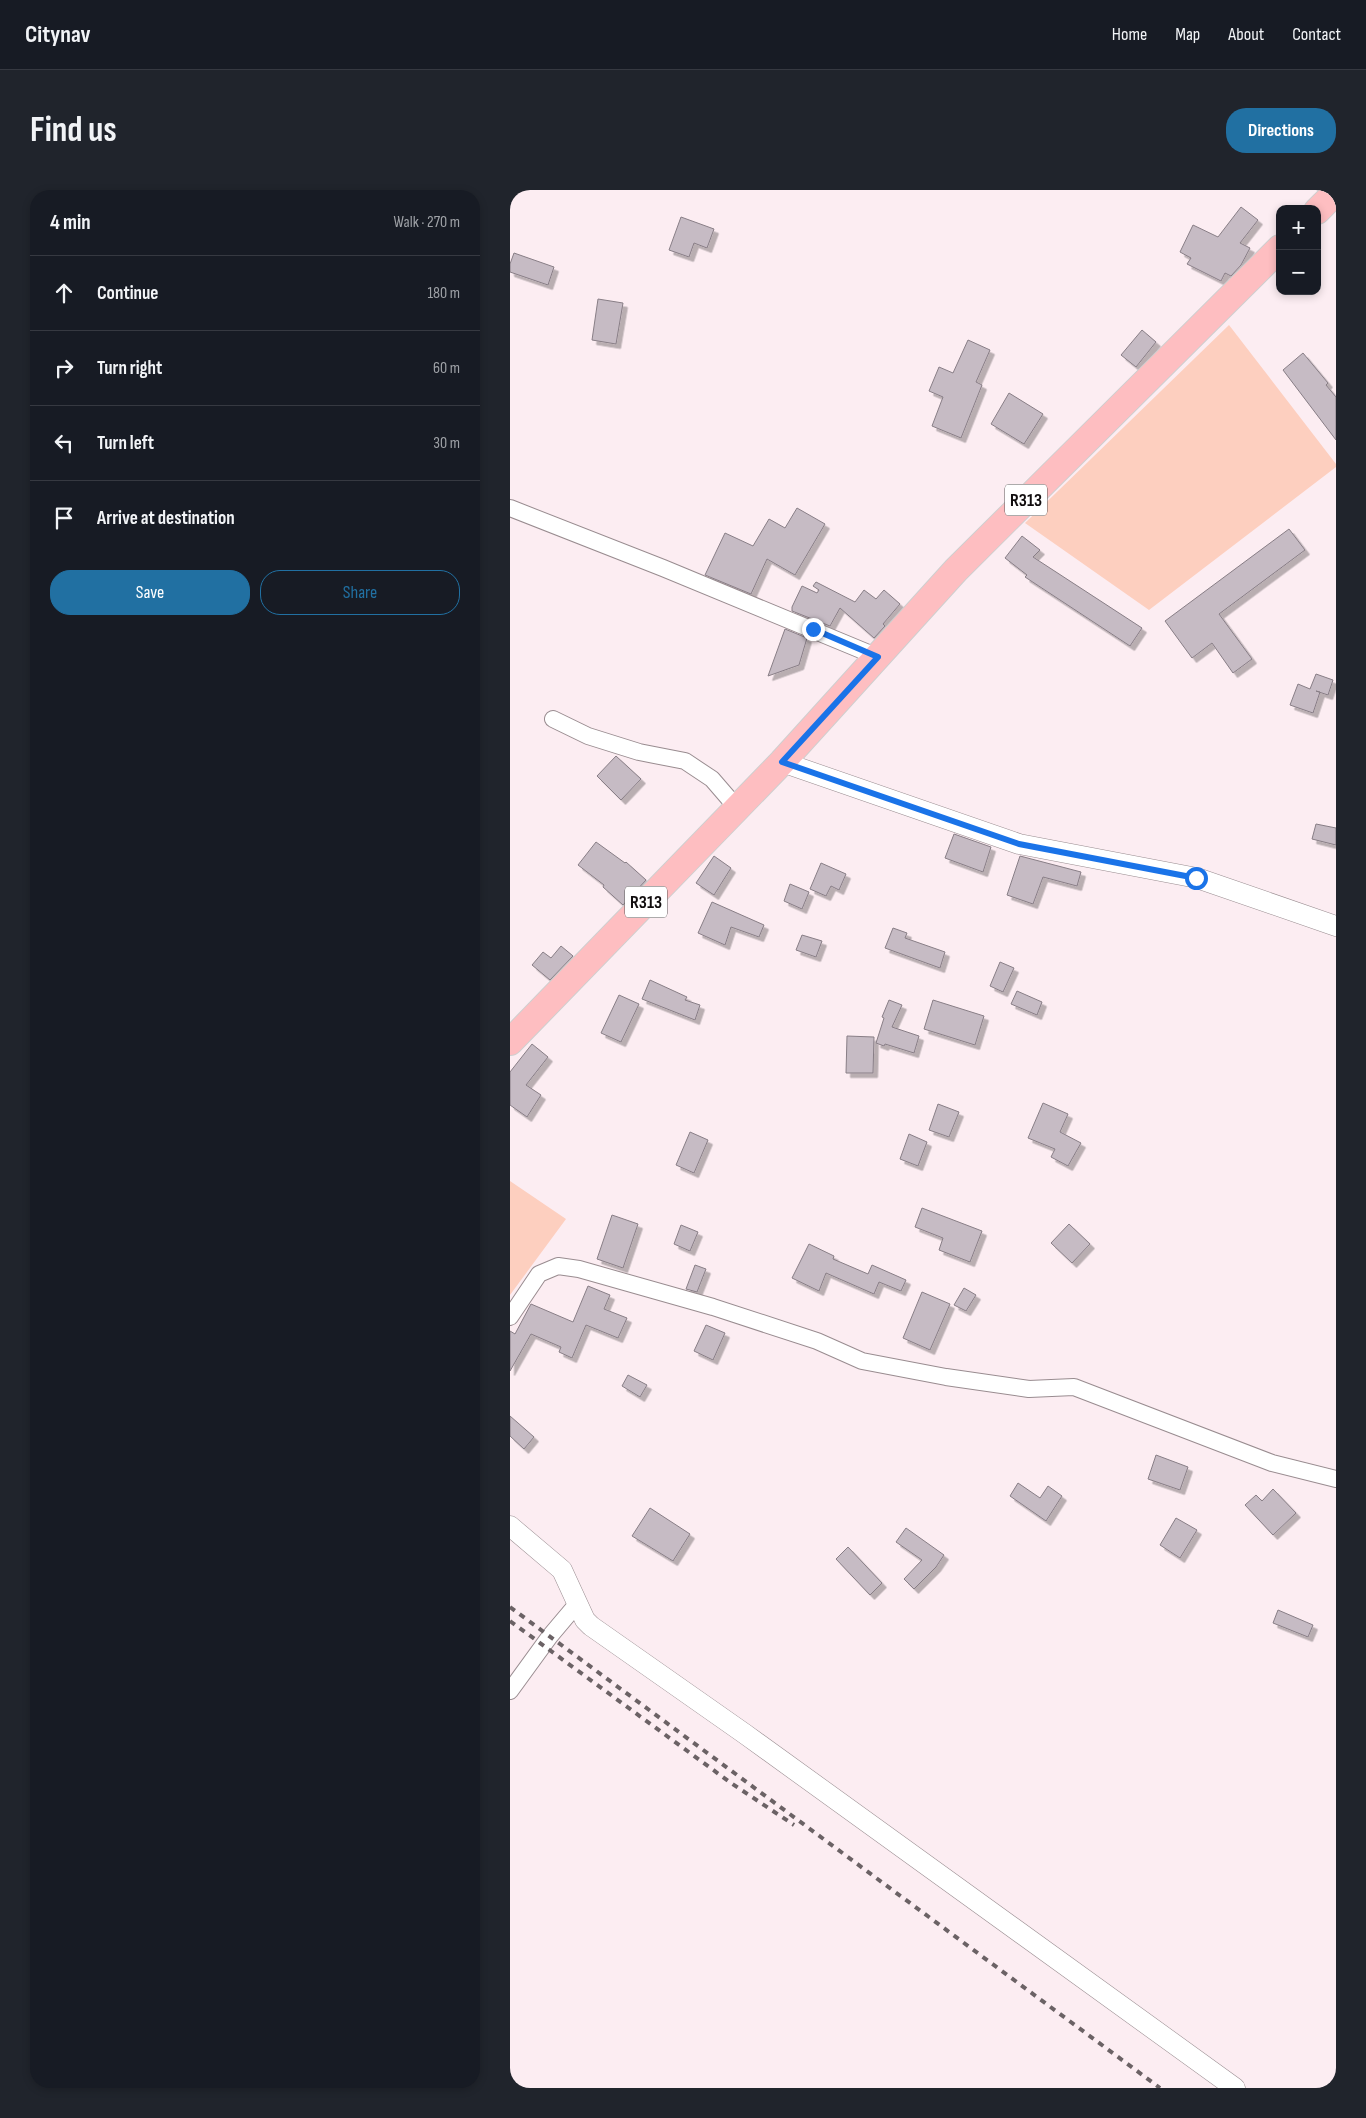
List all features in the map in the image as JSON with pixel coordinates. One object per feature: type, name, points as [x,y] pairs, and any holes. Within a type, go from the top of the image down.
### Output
[{"type":"main road","points":[[1321,207],[1336,192]]},
{"type":"main road","name":"R313","points":[[510,1042],[782,762],[956,570],[1278,250]]},
{"type":"street","points":[[510,508],[813,629],[878,657]]},
{"type":"street","points":[[553,719],[596,739],[639,752],[685,761],[712,779],[737,808]]},
{"type":"street","points":[[782,762],[1019,844],[1196,878],[1336,926]]},
{"type":"street","points":[[510,1317],[539,1274],[558,1266],[579,1269],[713,1307],[817,1341],[862,1361],[946,1377],[1028,1389],[1074,1387],[1272,1463],[1336,1479]]},
{"type":"street","points":[[510,1526],[562,1570],[577,1604],[591,1626],[746,1734],[1235,2088]]},
{"type":"street","points":[[510,1691],[550,1636],[577,1604]]},
{"type":"shaded area","points":[[1229,325],[1336,464],[1336,467],[1149,610],[1025,523]]},
{"type":"shaded area","points":[[510,1181],[566,1219],[510,1295]]},
{"type":"building","points":[[1241,207],[1258,220],[1240,243],[1250,248],[1241,265],[1231,276],[1225,273],[1221,281],[1187,264],[1191,258],[1180,252],[1193,225],[1218,237]]},
{"type":"building","points":[[681,217],[714,229],[707,248],[694,243],[689,257],[669,250]]},
{"type":"building","points":[[514,253],[554,267],[548,285],[510,272],[510,264]]},
{"type":"building","points":[[598,299],[623,303],[616,344],[592,340]]},
{"type":"building","points":[[1142,330],[1156,342],[1136,367],[1121,355]]},
{"type":"building","points":[[968,340],[990,350],[976,382],[982,385],[961,438],[932,426],[943,397],[929,391],[939,367],[953,373]]},
{"type":"building","points":[[1303,353],[1328,383],[1326,385],[1336,397],[1336,440],[1283,370]]},
{"type":"building","points":[[1009,393],[1043,414],[1024,444],[991,424]]},
{"type":"building","points":[[797,508],[825,524],[795,575],[767,559],[751,594],[705,575],[725,533],[753,546],[769,519],[785,528]]},
{"type":"building","points":[[1289,529],[1305,550],[1219,614],[1252,659],[1233,673],[1212,643],[1192,658],[1165,621]]},
{"type":"building","points":[[1022,536],[1040,550],[1033,557],[1142,628],[1130,646],[1025,577],[1027,575],[1005,558]]},
{"type":"building","points":[[816,582],[855,602],[864,590],[876,599],[884,590],[900,604],[874,638],[840,608],[830,626],[792,611],[802,586],[817,593],[819,590],[813,586]]},
{"type":"building","points":[[785,629],[807,638],[799,665],[768,676]]},
{"type":"building","points":[[1316,674],[1333,680],[1328,695],[1320,692],[1313,713],[1290,705],[1298,684],[1310,689]]},
{"type":"building","points":[[616,756],[641,779],[621,800],[597,776]]},
{"type":"building","points":[[1316,824],[1336,828],[1336,845],[1312,839]]},
{"type":"building","points":[[954,834],[991,847],[983,872],[945,858]]},
{"type":"building","points":[[596,842],[626,862],[646,880],[623,905],[603,887],[604,885],[578,865]]},
{"type":"building","points":[[714,856],[731,868],[714,895],[696,883]]},
{"type":"building","points":[[1020,856],[1081,872],[1077,886],[1043,877],[1033,904],[1007,895]]},
{"type":"building","points":[[821,863],[846,874],[839,890],[831,886],[826,896],[810,889]]},
{"type":"building","points":[[790,884],[809,892],[802,909],[784,901]]},
{"type":"building","points":[[712,902],[764,925],[759,937],[731,927],[725,945],[698,933]]},
{"type":"building","points":[[893,928],[907,933],[905,938],[945,952],[940,968],[885,948]]},
{"type":"building","points":[[802,935],[822,941],[816,957],[796,950]]},
{"type":"building","points":[[561,946],[573,956],[550,980],[532,965],[543,952],[551,958]]},
{"type":"building","points":[[1000,962],[1014,968],[1003,992],[990,986]]},
{"type":"building","points":[[650,980],[687,997],[685,1000],[700,1005],[695,1020],[642,999]]},
{"type":"building","points":[[1017,991],[1042,1002],[1037,1015],[1011,1004]]},
{"type":"building","points":[[619,995],[639,1004],[621,1042],[601,1033]]},
{"type":"building","points":[[889,1000],[902,1005],[892,1027],[919,1036],[914,1053],[876,1043],[884,1018],[882,1017]]},
{"type":"building","points":[[933,1000],[984,1016],[975,1045],[924,1029]]},
{"type":"building","points":[[847,1036],[874,1037],[873,1073],[846,1073]]},
{"type":"building","points":[[532,1044],[548,1057],[526,1085],[541,1095],[527,1117],[510,1105],[510,1072]]},
{"type":"building","points":[[1043,1103],[1068,1114],[1060,1132],[1081,1143],[1068,1166],[1051,1157],[1055,1149],[1028,1138]]},
{"type":"building","points":[[938,1104],[959,1112],[949,1137],[929,1130]]},
{"type":"building","points":[[690,1132],[708,1140],[694,1173],[676,1165]]},
{"type":"building","points":[[909,1134],[927,1142],[918,1166],[900,1159]]},
{"type":"building","points":[[922,1208],[982,1231],[970,1262],[939,1250],[943,1238],[915,1227]]},
{"type":"building","points":[[612,1215],[638,1224],[623,1268],[597,1259]]},
{"type":"building","points":[[1069,1224],[1090,1244],[1072,1263],[1051,1243]]},
{"type":"building","points":[[681,1225],[698,1232],[690,1251],[674,1244]]},
{"type":"building","points":[[809,1244],[834,1256],[833,1259],[868,1274],[872,1265],[906,1280],[901,1291],[879,1282],[874,1294],[826,1273],[819,1291],[792,1278]]},
{"type":"building","points":[[695,1265],[706,1269],[697,1292],[686,1289]]},
{"type":"building","points":[[588,1286],[610,1295],[604,1309],[627,1318],[618,1338],[586,1325],[572,1358],[559,1352],[561,1347],[531,1334],[510,1371],[510,1331],[515,1334],[531,1304],[573,1322]]},
{"type":"building","points":[[964,1288],[976,1295],[966,1311],[954,1305]]},
{"type":"building","points":[[922,1292],[950,1304],[930,1350],[903,1338]]},
{"type":"building","points":[[706,1325],[725,1333],[713,1360],[694,1351]]},
{"type":"building","points":[[628,1375],[647,1385],[640,1397],[622,1386]]},
{"type":"building","points":[[510,1416],[534,1437],[524,1449],[510,1436]]},
{"type":"building","points":[[1156,1455],[1188,1467],[1180,1490],[1148,1479]]},
{"type":"building","points":[[1018,1483],[1040,1498],[1048,1486],[1062,1496],[1046,1521],[1010,1496]]},
{"type":"building","points":[[1273,1489],[1296,1513],[1273,1535],[1245,1505],[1256,1495],[1262,1501]]},
{"type":"building","points":[[650,1508],[690,1534],[673,1561],[632,1536]]},
{"type":"building","points":[[1176,1518],[1197,1530],[1180,1558],[1160,1545]]},
{"type":"building","points":[[906,1528],[944,1555],[936,1567],[914,1589],[904,1579],[922,1560],[896,1542]]},
{"type":"building","points":[[848,1547],[882,1583],[870,1595],[836,1559]]},
{"type":"building","points":[[1278,1610],[1313,1625],[1308,1637],[1273,1623]]},
{"type":"railway","points":[[510,1607],[1160,2088]]},
{"type":"railway","points":[[510,1621],[731,1783],[794,1825]]},
{"type":"route","points":[[813,629],[878,657],[782,762],[1019,844],[1196,878]]}]
